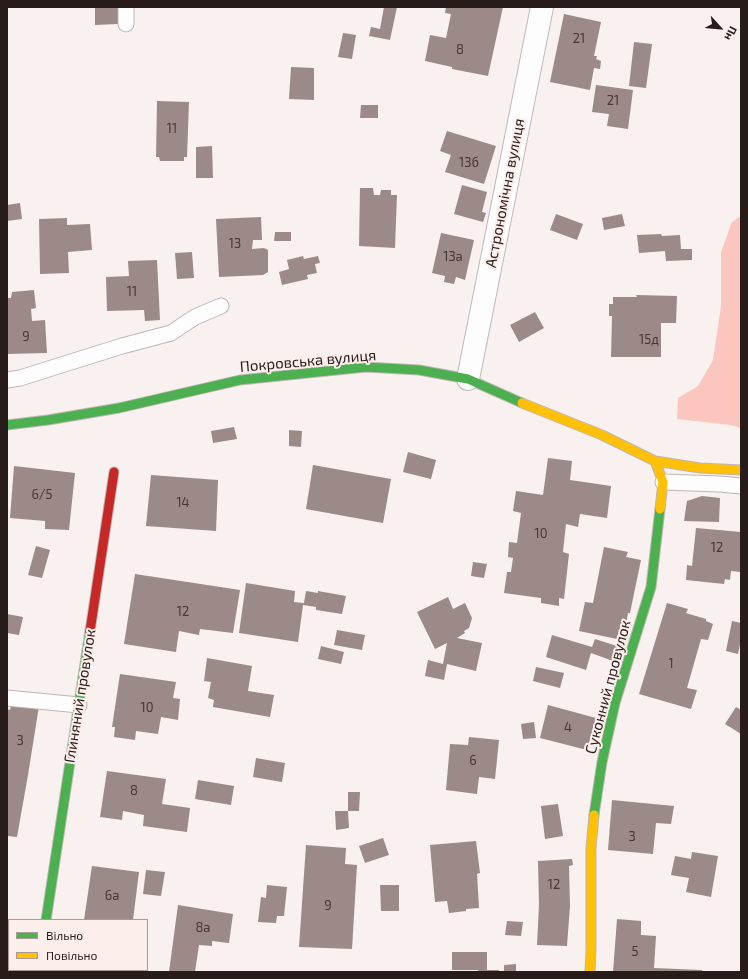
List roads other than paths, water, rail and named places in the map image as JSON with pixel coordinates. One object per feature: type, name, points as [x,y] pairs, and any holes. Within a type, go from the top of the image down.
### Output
[{"type":"street","name":"Астрономічна вулиця","points":[[468,379],[542,7]]},
{"type":"street","name":"Покровська вулиця","points":[[7,425],[48,420],[119,408],[240,380],[366,367],[419,370],[468,379],[602,435],[655,461],[700,468],[741,470]]},
{"type":"street","name":"Суконний провулок","points":[[590,972],[591,848],[595,806],[602,762],[615,704],[651,587],[663,482],[655,461]]},
{"type":"street","name":"Глиняний провулок","points":[[46,919],[114,472]]},
{"type":"lane","points":[[126,7],[126,24]]},
{"type":"lane","points":[[7,380],[20,378],[122,346],[170,333],[195,317],[221,306]]},
{"type":"lane","points":[[663,482],[741,486]]},
{"type":"lane","points":[[7,698],[79,705]]}]
